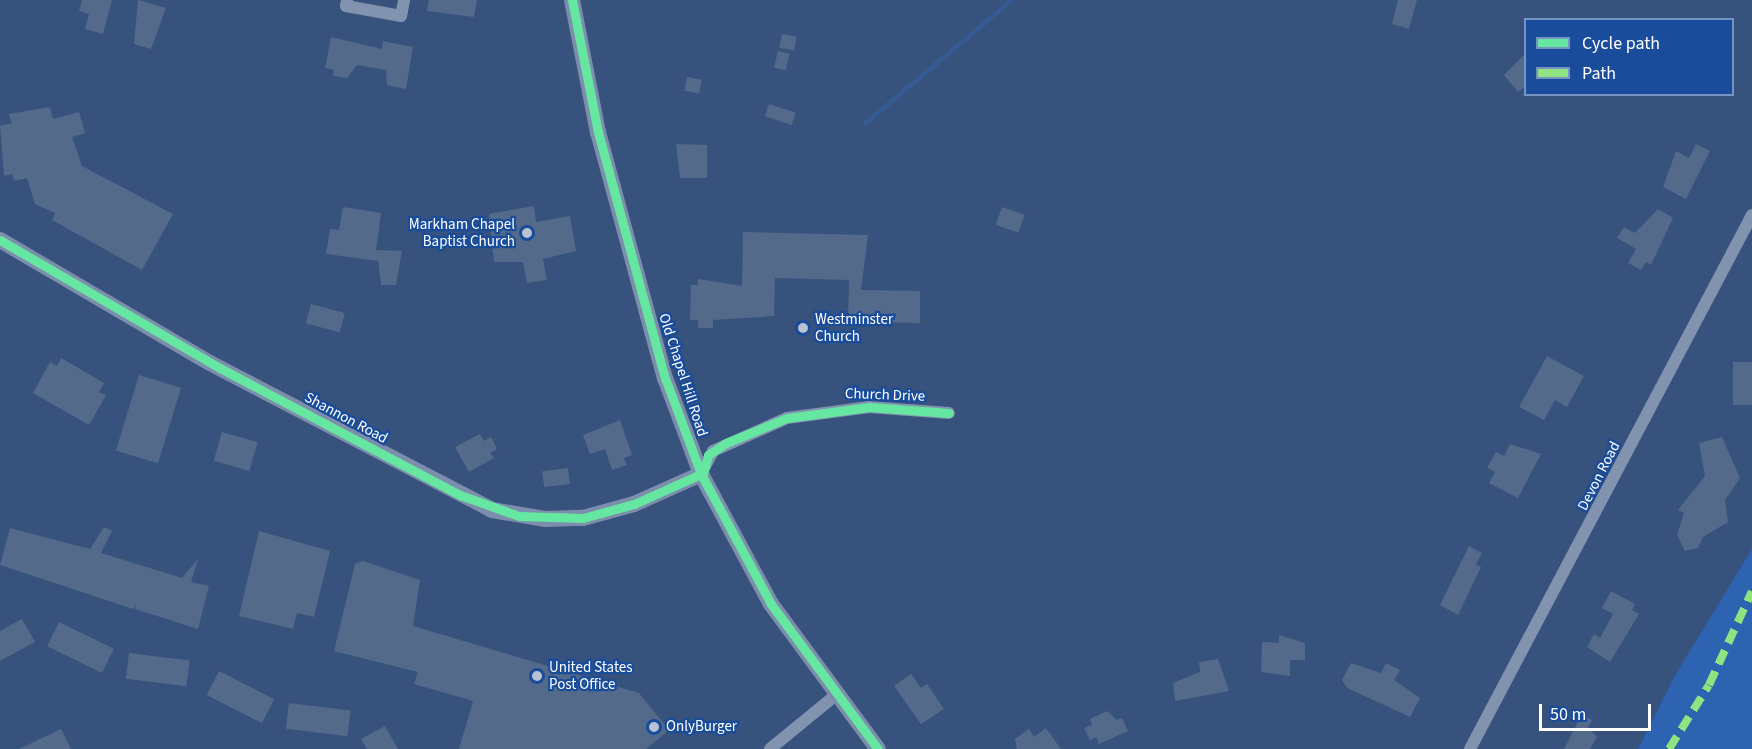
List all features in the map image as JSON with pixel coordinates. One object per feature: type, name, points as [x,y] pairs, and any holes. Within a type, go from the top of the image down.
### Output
[{"type":"street","points":[[347,0],[346,6],[401,16],[404,0]]},
{"type":"street","name":"Old Chapel Hill Road","points":[[572,0],[595,121],[666,378],[701,474],[766,595],[878,749]]},
{"type":"street","name":"Devon Road","points":[[1470,749],[1752,215]]},
{"type":"street","name":"Shannon Road","points":[[0,240],[220,368],[492,510],[545,519],[583,518],[634,504],[701,474]]},
{"type":"street","name":"Church Drive","points":[[701,474],[713,451],[787,418],[840,408],[949,413]]},
{"type":"street","points":[[770,749],[837,694]]},
{"type":"shaded area","points":[[1752,549],[1752,749],[1638,749],[1674,677]]},
{"type":"building","points":[[82,0],[112,0],[103,34],[85,29],[89,14],[79,11]]},
{"type":"building","points":[[138,0],[166,8],[151,49],[134,44]]},
{"type":"building","points":[[429,0],[477,0],[474,17],[427,11]]},
{"type":"building","points":[[1398,0],[1417,0],[1409,29],[1392,24]]},
{"type":"building","points":[[782,34],[797,37],[794,51],[779,48]]},
{"type":"building","points":[[331,37],[382,49],[383,41],[413,47],[406,89],[387,85],[386,70],[357,65],[347,78],[333,76],[334,70],[325,68]]},
{"type":"building","points":[[778,51],[790,54],[786,70],[774,67]]},
{"type":"building","points":[[1524,55],[1524,88],[1518,92],[1504,75]]},
{"type":"building","points":[[687,77],[702,80],[699,94],[684,91]]},
{"type":"building","points":[[769,104],[796,113],[792,125],[765,116]]},
{"type":"building","points":[[50,107],[53,119],[79,112],[85,133],[72,137],[82,166],[173,214],[142,270],[52,220],[55,213],[35,204],[27,178],[14,181],[12,174],[4,176],[0,126],[12,123],[9,114]]},
{"type":"building","points":[[676,144],[707,145],[707,178],[680,178]]},
{"type":"building","points":[[1696,144],[1710,151],[1686,199],[1663,187],[1676,151],[1689,158]]},
{"type":"building","points":[[534,206],[536,222],[570,216],[576,251],[543,259],[547,280],[527,283],[523,262],[494,262],[489,214]]},
{"type":"building","points":[[343,207],[381,213],[376,250],[402,251],[396,285],[381,285],[378,261],[326,254],[330,229],[339,230]]},
{"type":"building","points":[[1002,207],[1025,215],[1019,233],[996,225]]},
{"type":"building","points":[[1658,209],[1673,218],[1651,265],[1646,262],[1641,270],[1628,263],[1636,249],[1617,238],[1624,227],[1635,233]]},
{"type":"building","points":[[743,232],[868,235],[861,290],[920,291],[920,323],[848,322],[849,280],[775,278],[774,316],[713,320],[713,328],[698,328],[698,320],[690,320],[691,285],[698,285],[698,279],[742,286]]},
{"type":"building","points":[[311,304],[345,313],[340,332],[306,323]]},
{"type":"building","points":[[1547,356],[1584,376],[1567,407],[1555,400],[1544,420],[1519,407]]},
{"type":"building","points":[[61,358],[104,383],[99,392],[106,395],[89,425],[33,393],[50,362],[57,366]]},
{"type":"building","points":[[1733,362],[1752,362],[1752,405],[1733,405]]},
{"type":"building","points":[[139,375],[181,388],[158,463],[116,451]]},
{"type":"building","points":[[620,420],[632,455],[624,458],[627,465],[612,470],[605,449],[590,454],[583,435]]},
{"type":"building","points":[[222,432],[258,442],[249,471],[214,461]]},
{"type":"building","points":[[480,434],[484,441],[491,437],[497,449],[490,453],[494,458],[469,472],[455,447]]},
{"type":"building","points":[[1722,437],[1740,478],[1725,500],[1728,522],[1703,537],[1698,548],[1685,551],[1677,535],[1684,513],[1678,510],[1705,476],[1699,443]]},
{"type":"building","points":[[1510,444],[1541,454],[1518,498],[1489,483],[1495,472],[1487,468],[1496,452],[1504,456]]},
{"type":"building","points":[[568,468],[570,484],[544,487],[542,471]]},
{"type":"building","points":[[104,527],[112,531],[101,553],[182,578],[198,559],[191,582],[209,586],[198,629],[135,609],[136,603],[133,609],[0,565],[10,528],[90,549]]},
{"type":"building","points":[[259,531],[330,551],[314,617],[297,613],[293,629],[239,616]]},
{"type":"building","points":[[1469,546],[1482,553],[1476,564],[1481,567],[1458,615],[1440,605]]},
{"type":"building","points":[[363,561],[420,580],[413,626],[639,693],[669,730],[646,749],[459,749],[473,701],[414,684],[418,672],[334,651],[355,564]]},
{"type":"building","points":[[1611,591],[1635,604],[1632,610],[1639,614],[1610,662],[1587,647],[1594,634],[1600,638],[1613,614],[1602,608]]},
{"type":"building","points":[[22,619],[35,642],[0,661],[0,631]]},
{"type":"building","points":[[59,622],[114,649],[102,673],[47,646]]},
{"type":"building","points":[[1279,635],[1305,643],[1305,660],[1290,660],[1290,676],[1261,672],[1262,642],[1279,643]]},
{"type":"building","points":[[129,653],[190,660],[186,686],[126,679]]},
{"type":"building","points":[[1218,659],[1229,691],[1175,701],[1173,683],[1200,672],[1199,662]]},
{"type":"building","points":[[1351,663],[1381,673],[1386,663],[1400,670],[1394,680],[1420,698],[1410,717],[1347,688],[1342,680]]},
{"type":"building","points":[[219,671],[274,699],[262,723],[207,695]]},
{"type":"building","points":[[911,674],[921,688],[927,684],[944,709],[921,724],[894,686]]},
{"type":"building","points":[[289,703],[351,711],[347,736],[286,729]]},
{"type":"building","points":[[1107,711],[1117,720],[1122,718],[1128,731],[1099,744],[1096,737],[1090,740],[1084,728],[1092,725],[1090,719]]},
{"type":"building","points":[[1582,714],[1592,720],[1588,728],[1597,737],[1590,749],[1564,749]]},
{"type":"building","points":[[385,726],[398,749],[367,749],[361,739]]},
{"type":"building","points":[[1046,728],[1061,749],[1017,749],[1015,739],[1029,729],[1034,737]]},
{"type":"building","points":[[61,729],[71,749],[19,749]]},
{"type":"waterway","points":[[865,123],[1011,0]]},
{"type":"marked path","points":[[1669,749],[1709,685],[1752,591]]},
{"type":"cycle path","points":[[572,0],[598,132],[665,378],[701,474],[771,604],[878,749]]},
{"type":"cycle path","points":[[0,240],[220,368],[460,495],[519,516],[583,518],[634,504],[703,473],[708,455],[726,443],[787,418],[869,407],[949,413]]},
{"type":"place","name":"Markham Chapel Baptist Church","points":[[527,233]]},
{"type":"place","name":"Westminster Church","points":[[803,328]]},
{"type":"place","name":"United States Post Office","points":[[537,676]]},
{"type":"place","name":"OnlyBurger","points":[[654,727]]}]
